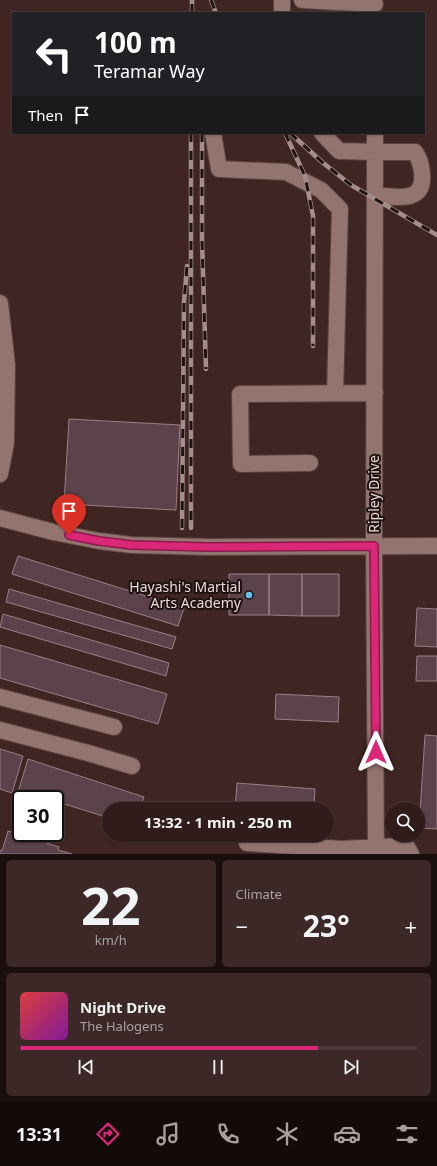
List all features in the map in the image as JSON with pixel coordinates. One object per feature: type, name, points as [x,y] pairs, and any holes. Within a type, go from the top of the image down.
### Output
[{"type":"street","points":[[282,0],[282,12]]},
{"type":"street","points":[[302,0],[375,6]]},
{"type":"street","points":[[214,134],[219,169],[286,172],[321,190],[340,209],[335,393]]},
{"type":"street","points":[[323,134],[339,151],[415,152],[420,161],[422,179],[420,188],[413,195],[405,198],[375,196]]},
{"type":"street","name":"Ripley Drive","points":[[375,134],[374,546],[376,851]]},
{"type":"street","points":[[0,303],[7,365],[6,443],[0,474]]},
{"type":"street","points":[[310,463],[241,464],[240,394],[375,392]]},
{"type":"street","points":[[0,518],[53,532],[99,541],[132,545],[208,547],[437,546]]},
{"type":"street","points":[[0,698],[114,727]]},
{"type":"street","points":[[0,730],[132,766]]},
{"type":"street","points":[[247,843],[376,851],[400,846],[407,847],[411,854]]},
{"type":"building","points":[[69,419],[180,425],[176,510],[64,504]]},
{"type":"building","points":[[18,556],[184,608],[178,626],[12,574]]},
{"type":"building","name":"Hayashi's Martial Arts Academy","points":[[229,574],[269,574],[269,615],[229,615]]},
{"type":"building","points":[[269,574],[302,574],[302,616],[269,615]]},
{"type":"building","points":[[302,574],[339,574],[339,616],[302,616]]},
{"type":"building","points":[[9,589],[176,637],[172,649],[6,602]]},
{"type":"building","points":[[417,608],[437,609],[437,647],[415,646]]},
{"type":"building","points":[[3,614],[169,663],[166,676],[0,627]]},
{"type":"building","points":[[0,645],[167,694],[158,724],[0,678]]},
{"type":"building","points":[[417,656],[437,656],[437,681],[416,681]]},
{"type":"building","points":[[276,694],[339,697],[338,722],[275,719]]},
{"type":"building","points":[[425,735],[437,736],[437,829],[425,828],[425,802],[421,802]]},
{"type":"building","points":[[0,749],[23,756],[12,793],[0,789]]},
{"type":"building","points":[[28,759],[144,797],[142,802],[102,802],[102,816],[64,804],[64,790],[19,789]]},
{"type":"building","points":[[237,783],[315,789],[314,802],[236,802]]},
{"type":"building","points":[[8,831],[12,832],[12,842],[43,842],[59,847],[58,850],[72,854],[0,854],[0,850],[2,851]]},
{"type":"railway","points":[[192,0],[192,12]]},
{"type":"railway","points":[[211,0],[216,12]]},
{"type":"railway","points":[[191,134],[191,528]]},
{"type":"railway","points":[[202,134],[202,241],[206,369]]},
{"type":"railway","points":[[285,134],[305,176],[313,216],[313,346]]},
{"type":"railway","points":[[291,134],[322,162],[351,185],[437,235]]},
{"type":"railway","points":[[182,528],[184,302],[187,266]]},
{"type":"place","name":"Hayashi's Martial Arts Academy","points":[[249,595]]},
{"type":"route","points":[[69,535],[99,541],[132,545],[208,547],[374,546],[376,752]]}]
